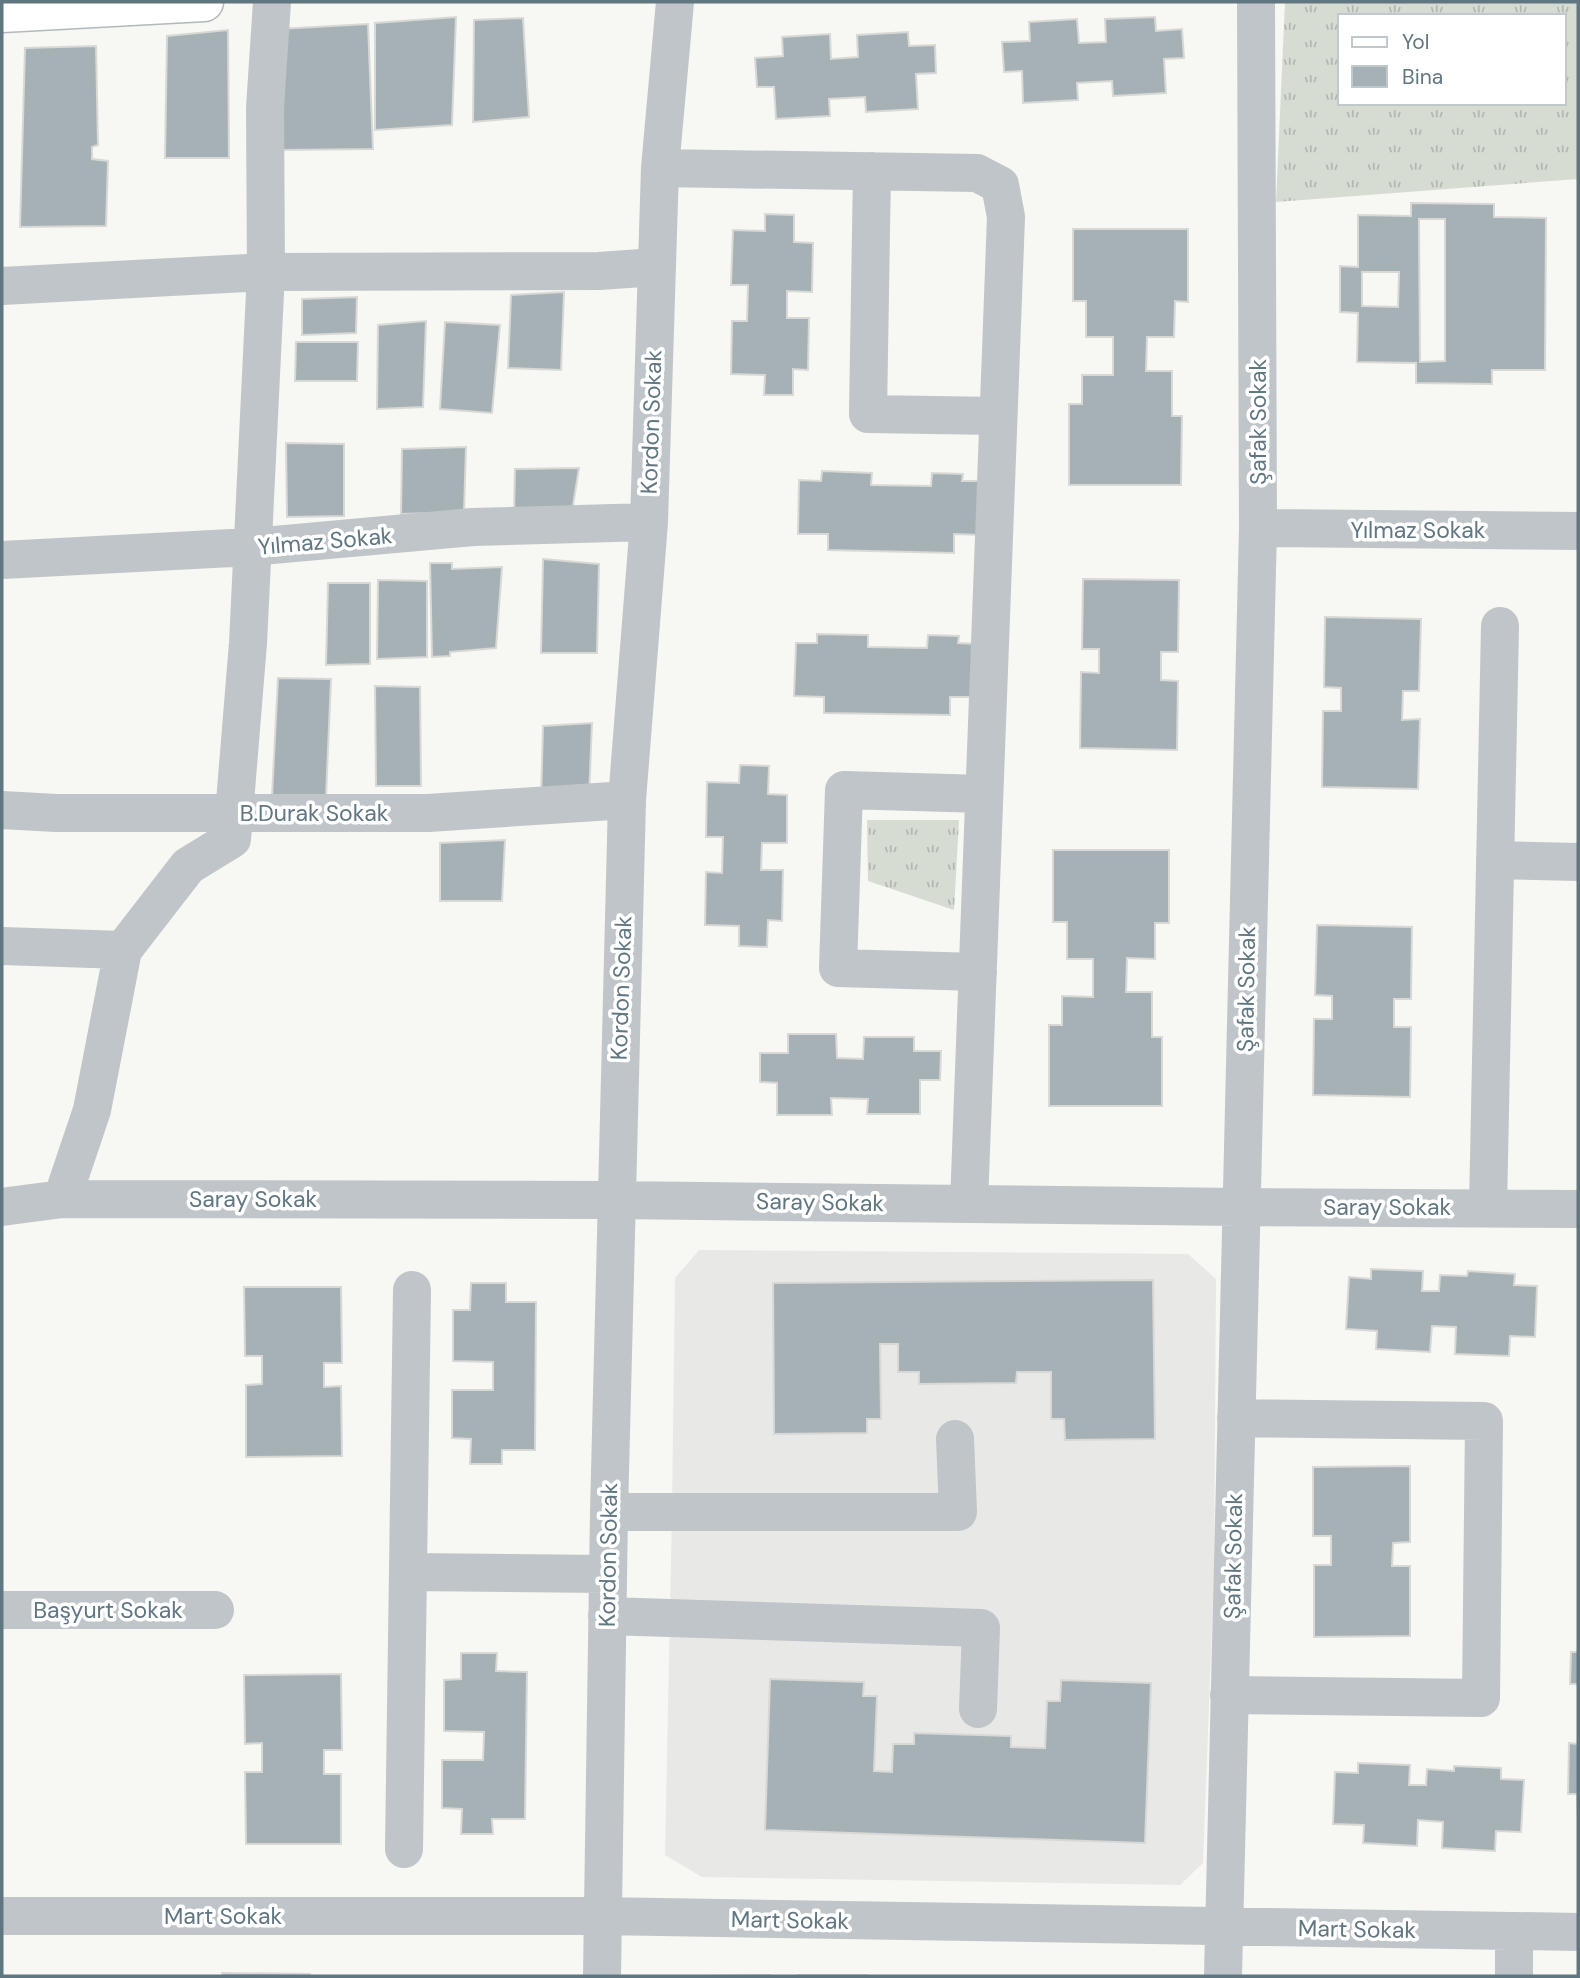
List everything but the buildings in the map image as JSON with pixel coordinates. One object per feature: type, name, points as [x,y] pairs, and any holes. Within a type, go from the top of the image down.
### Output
[{"type":"main road","points":[[2,13],[204,2]]},
{"type":"street","points":[[62,1199],[92,1110],[123,950],[188,866],[232,839],[248,643],[266,272],[265,108],[272,2]]},
{"type":"street","name":"Kordon Sokak","points":[[602,1976],[608,1512],[627,800],[649,522],[660,168],[675,2]]},
{"type":"street","name":"Şafak Sokak","points":[[1223,1976],[1258,528],[1256,2]]},
{"type":"street","points":[[660,168],[977,173],[1000,185],[1006,217],[969,1204]]},
{"type":"street","points":[[872,172],[868,414],[998,416]]},
{"type":"street","points":[[2,285],[266,272],[585,271],[656,267]]},
{"type":"street","name":"Yılmaz Sokak","points":[[2,560],[251,547],[473,527],[649,522]]},
{"type":"street","name":"Yılmaz Sokak","points":[[1258,528],[1578,531]]},
{"type":"street","points":[[1488,1207],[1500,626]]},
{"type":"street","points":[[978,972],[838,968],[843,804],[844,790],[984,794]]},
{"type":"street","name":"B.Durak Sokak","points":[[2,810],[56,813],[428,813],[627,800]]},
{"type":"street","points":[[1495,860],[1578,862]]},
{"type":"street","points":[[2,946],[123,950]]},
{"type":"street","name":"Saray Sokak","points":[[2,1207],[62,1199],[615,1200],[1241,1208],[1578,1209]]},
{"type":"street","points":[[404,1849],[412,1290]]},
{"type":"street","points":[[1229,1695],[1481,1698],[1484,1420],[1236,1418]]},
{"type":"street","points":[[608,1512],[958,1512],[955,1439]]},
{"type":"street","points":[[409,1572],[607,1574]]},
{"type":"street","name":"Başyurt Sokak","points":[[2,1610],[215,1610]]},
{"type":"street","points":[[607,1616],[981,1628],[978,1709]]},
{"type":"street","name":"Mart Sokak","points":[[2,1916],[601,1916],[1578,1932]]},
{"type":"street","points":[[1514,1931],[1514,1976]]},
{"type":"shaded area","points":[[699,1250],[1188,1254],[1216,1279],[1214,1572],[1203,1863],[1180,1885],[702,1877],[665,1855],[675,1278]]},
{"type":"green space","points":[[1285,2],[1578,2],[1578,179],[1276,202]]},
{"type":"green space","points":[[867,820],[959,820],[954,910],[868,881]]}]
